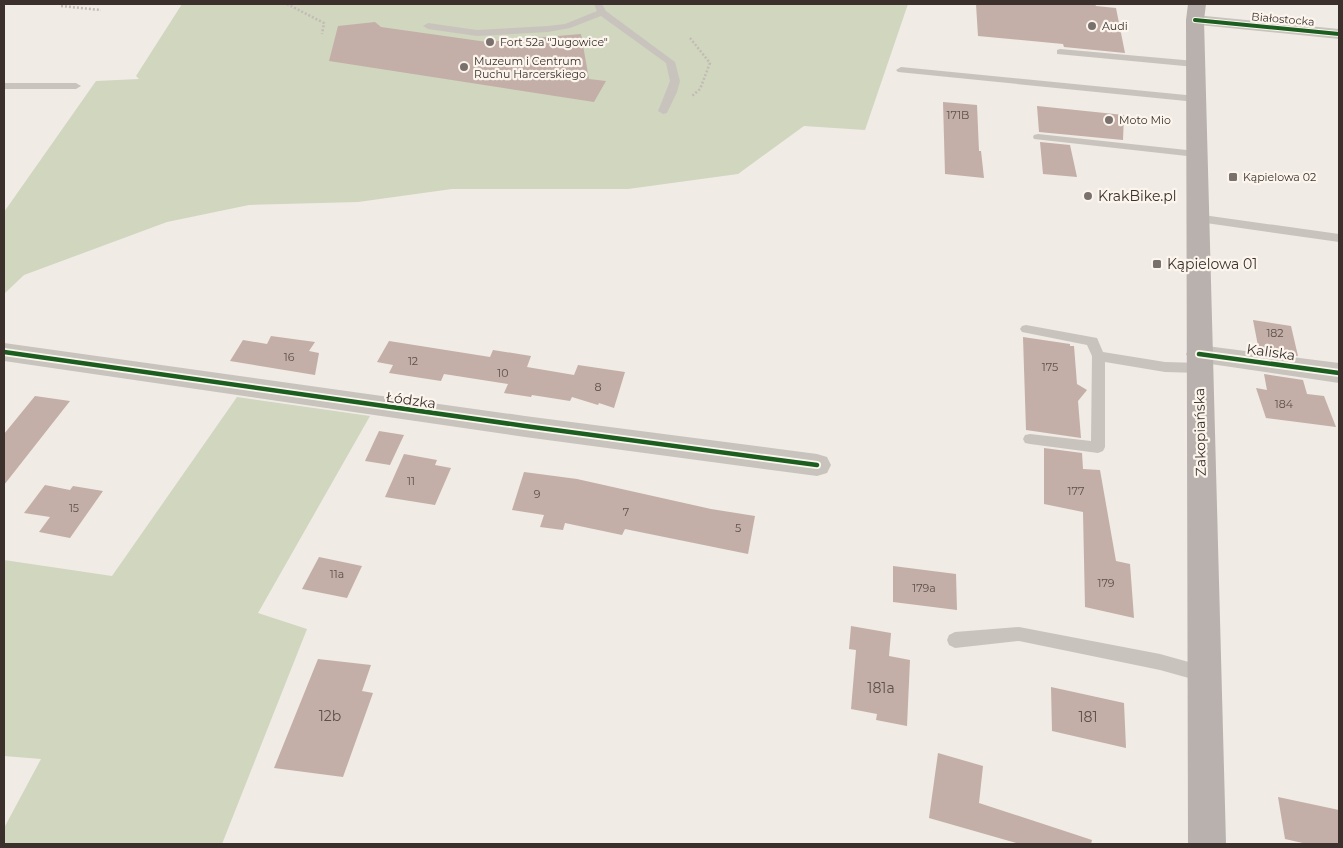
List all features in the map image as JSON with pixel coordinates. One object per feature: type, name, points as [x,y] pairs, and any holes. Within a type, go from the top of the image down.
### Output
[{"type":"main road","name":"Zakopiańska","points":[[1195,9],[1196,218],[1207,844]]},
{"type":"street","name":"Białostocka","points":[[1195,9],[1339,34]]},
{"type":"street","name":"Łódzka","points":[[4,352],[49,357],[374,406],[817,465]]},
{"type":"street","name":"Kaliska","points":[[1199,361],[1339,373]]},
{"type":"lane","points":[[428,26],[477,33],[548,30],[567,26],[600,8],[670,62],[676,72],[676,84],[663,111]]},
{"type":"lane","points":[[1060,52],[1195,64]]},
{"type":"lane","points":[[901,70],[1196,99]]},
{"type":"lane","points":[[4,86],[76,86]]},
{"type":"lane","points":[[1038,137],[1196,154]]},
{"type":"lane","points":[[1196,218],[1339,238]]},
{"type":"lane","points":[[1026,329],[1092,341],[1098,356],[1098,447],[1030,439]]},
{"type":"lane","points":[[1098,356],[1165,367],[1199,361]]},
{"type":"lane","points":[[955,640],[1019,634],[1160,662],[1203,674]]},
{"type":"path","points":[[287,4],[324,23],[322,34]]},
{"type":"path","points":[[61,6],[101,10]]},
{"type":"green space","points":[[182,4],[908,4],[865,130],[804,126],[738,174],[628,189],[452,189],[358,202],[249,205],[167,222],[24,275],[4,294],[4,212],[96,81],[139,79],[136,76]]},
{"type":"green space","points":[[237,397],[370,416],[258,613],[307,629],[222,844],[4,844],[4,828],[41,759],[4,756],[4,560],[112,576]]},
{"type":"building","points":[[976,4],[1095,4],[1096,6],[1116,8],[1125,53],[1064,47],[1063,44],[978,36]]},
{"type":"building","name":"Muzeum i Centrum Ruchu Harcerskiego","points":[[375,22],[381,27],[487,42],[581,34],[589,79],[606,81],[594,102],[329,61],[338,26]]},
{"type":"building","points":[[943,102],[977,105],[979,151],[981,151],[984,178],[945,174]]},
{"type":"building","points":[[1037,106],[1124,115],[1123,140],[1039,132]]},
{"type":"building","points":[[1040,142],[1070,145],[1077,177],[1043,174]]},
{"type":"building","points":[[1253,320],[1291,326],[1298,356],[1259,351]]},
{"type":"building","points":[[271,336],[315,342],[309,351],[319,353],[315,375],[230,361],[243,340],[267,344]]},
{"type":"building","points":[[1023,337],[1074,346],[1077,384],[1087,390],[1078,401],[1081,438],[1026,430]]},
{"type":"building","points":[[389,341],[490,357],[493,350],[531,356],[527,367],[574,375],[578,365],[625,372],[614,408],[572,397],[570,401],[504,393],[508,384],[444,374],[441,381],[389,373],[393,365],[377,362]]},
{"type":"building","points":[[1264,374],[1303,380],[1307,394],[1324,396],[1336,427],[1266,418],[1256,388],[1267,390]]},
{"type":"building","points":[[35,396],[70,401],[4,485],[4,434]]},
{"type":"building","points":[[379,431],[404,435],[390,465],[365,461]]},
{"type":"building","points":[[1044,448],[1082,453],[1083,469],[1100,470],[1116,561],[1130,564],[1134,618],[1085,607],[1083,512],[1044,504]]},
{"type":"building","points":[[404,454],[437,460],[435,465],[451,468],[435,505],[385,497]]},
{"type":"building","points":[[524,472],[577,479],[711,509],[755,516],[748,554],[625,529],[622,535],[565,523],[563,530],[540,527],[544,515],[512,510]]},
{"type":"building","points":[[45,485],[70,490],[73,486],[103,491],[70,538],[39,532],[50,517],[24,513]]},
{"type":"building","points":[[319,557],[362,566],[347,598],[302,589]]},
{"type":"building","points":[[893,566],[956,574],[957,610],[893,602]]},
{"type":"building","points":[[851,626],[891,633],[889,656],[910,660],[907,726],[876,720],[877,714],[851,709],[856,650],[849,649]]},
{"type":"building","points":[[318,659],[371,665],[362,691],[373,693],[343,777],[274,768]]},
{"type":"building","points":[[1051,687],[1124,703],[1126,748],[1052,731]]},
{"type":"building","points":[[938,753],[983,766],[979,803],[1092,840],[1091,844],[1020,844],[929,818]]},
{"type":"building","points":[[1278,797],[1339,810],[1339,844],[1307,844],[1285,839]]},
{"type":"cycle path","points":[[1195,20],[1339,34]]},
{"type":"cycle path","points":[[4,352],[330,399],[817,465]]},
{"type":"cycle path","points":[[1199,354],[1339,373]]},
{"type":"place","name":"Audi","points":[[1092,26]]},
{"type":"place","name":"Fort 52a \"Jugowice\"","points":[[490,42]]},
{"type":"place","name":"Muzeum i Centrum Ruchu Harcerskiego","points":[[464,67]]},
{"type":"place","name":"Moto Mio","points":[[1109,120]]},
{"type":"place","name":"Kąpielowa 02","points":[[1233,177]]},
{"type":"place","name":"KrakBike.pl","points":[[1088,196]]},
{"type":"place","name":"Kąpielowa 01","points":[[1157,264]]}]
